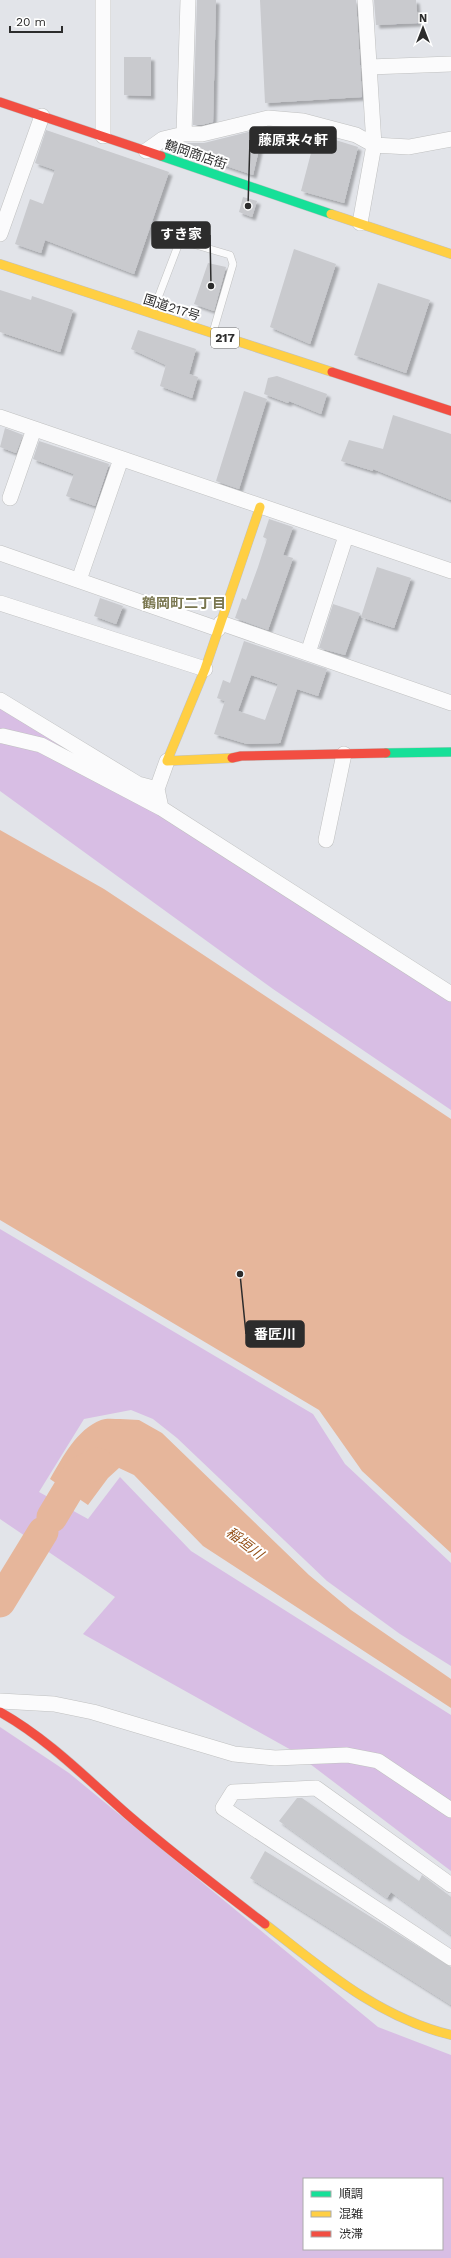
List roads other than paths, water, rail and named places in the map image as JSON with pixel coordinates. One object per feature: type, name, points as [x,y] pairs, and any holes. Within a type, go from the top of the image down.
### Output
[{"type":"main road","name":"鶴岡商店街","points":[[0,102],[451,254]]},
{"type":"main road","name":"国道217号","points":[[0,264],[451,411]]},
{"type":"main road","points":[[260,507],[205,669],[168,761],[226,760],[241,756],[451,752]]},
{"type":"main road","points":[[0,1712],[17,1721],[42,1738],[130,1817],[366,2001],[410,2023],[451,2034]]},
{"type":"street","points":[[103,0],[103,136]]},
{"type":"street","points":[[184,134],[188,0]]},
{"type":"street","points":[[360,223],[374,145],[365,0]]},
{"type":"street","points":[[370,67],[451,64]]},
{"type":"street","points":[[0,234],[42,116]]},
{"type":"street","points":[[146,151],[163,139],[184,134],[202,134],[268,118],[303,121],[356,135],[374,145],[409,147],[451,140]]},
{"type":"street","points":[[0,417],[451,571]]},
{"type":"street","points":[[10,498],[34,429]]},
{"type":"street","points":[[79,580],[121,459]]},
{"type":"street","points":[[308,653],[346,536]]},
{"type":"street","points":[[0,553],[219,626],[308,653],[451,702]]},
{"type":"street","points":[[0,603],[205,669]]},
{"type":"street","points":[[0,700],[138,784],[157,789]]},
{"type":"street","points":[[3,736],[41,745],[161,808],[451,994]]},
{"type":"street","points":[[326,840],[344,754]]},
{"type":"street","points":[[161,808],[157,789],[168,761]]},
{"type":"street","points":[[0,1701],[54,1704],[93,1712],[234,1754],[275,1758],[347,1755],[378,1761],[451,1810]]},
{"type":"street","points":[[451,1885],[316,1788],[233,1792],[223,1808],[451,1958]]},
{"type":"lane","points":[[152,314],[168,277],[179,243],[186,242],[230,254],[233,264],[213,334]]},
{"type":"water","points":[[0,830],[104,889],[451,1119],[451,1553],[362,1471],[319,1410],[0,1220]]},
{"type":"water","points":[[101,1420],[139,1420],[162,1433],[309,1575],[351,1610],[451,1679],[451,1708],[203,1546],[134,1475],[119,1468],[108,1478],[88,1505],[50,1479],[71,1445],[84,1430]]},
{"type":"waterway","name":"稲垣川","points":[[52,1517],[79,1472],[98,1463]]},
{"type":"waterway","name":"稲垣川","points":[[0,1602],[43,1532]]},
{"type":"place","name":"藤原来々軒","points":[[248,206]]},
{"type":"place","name":"すき家","points":[[211,286]]},
{"type":"place","name":"番匠川","points":[[240,1274]]},
{"type":"district","name":"鶴岡町二丁目","points":[[184,603]]}]
